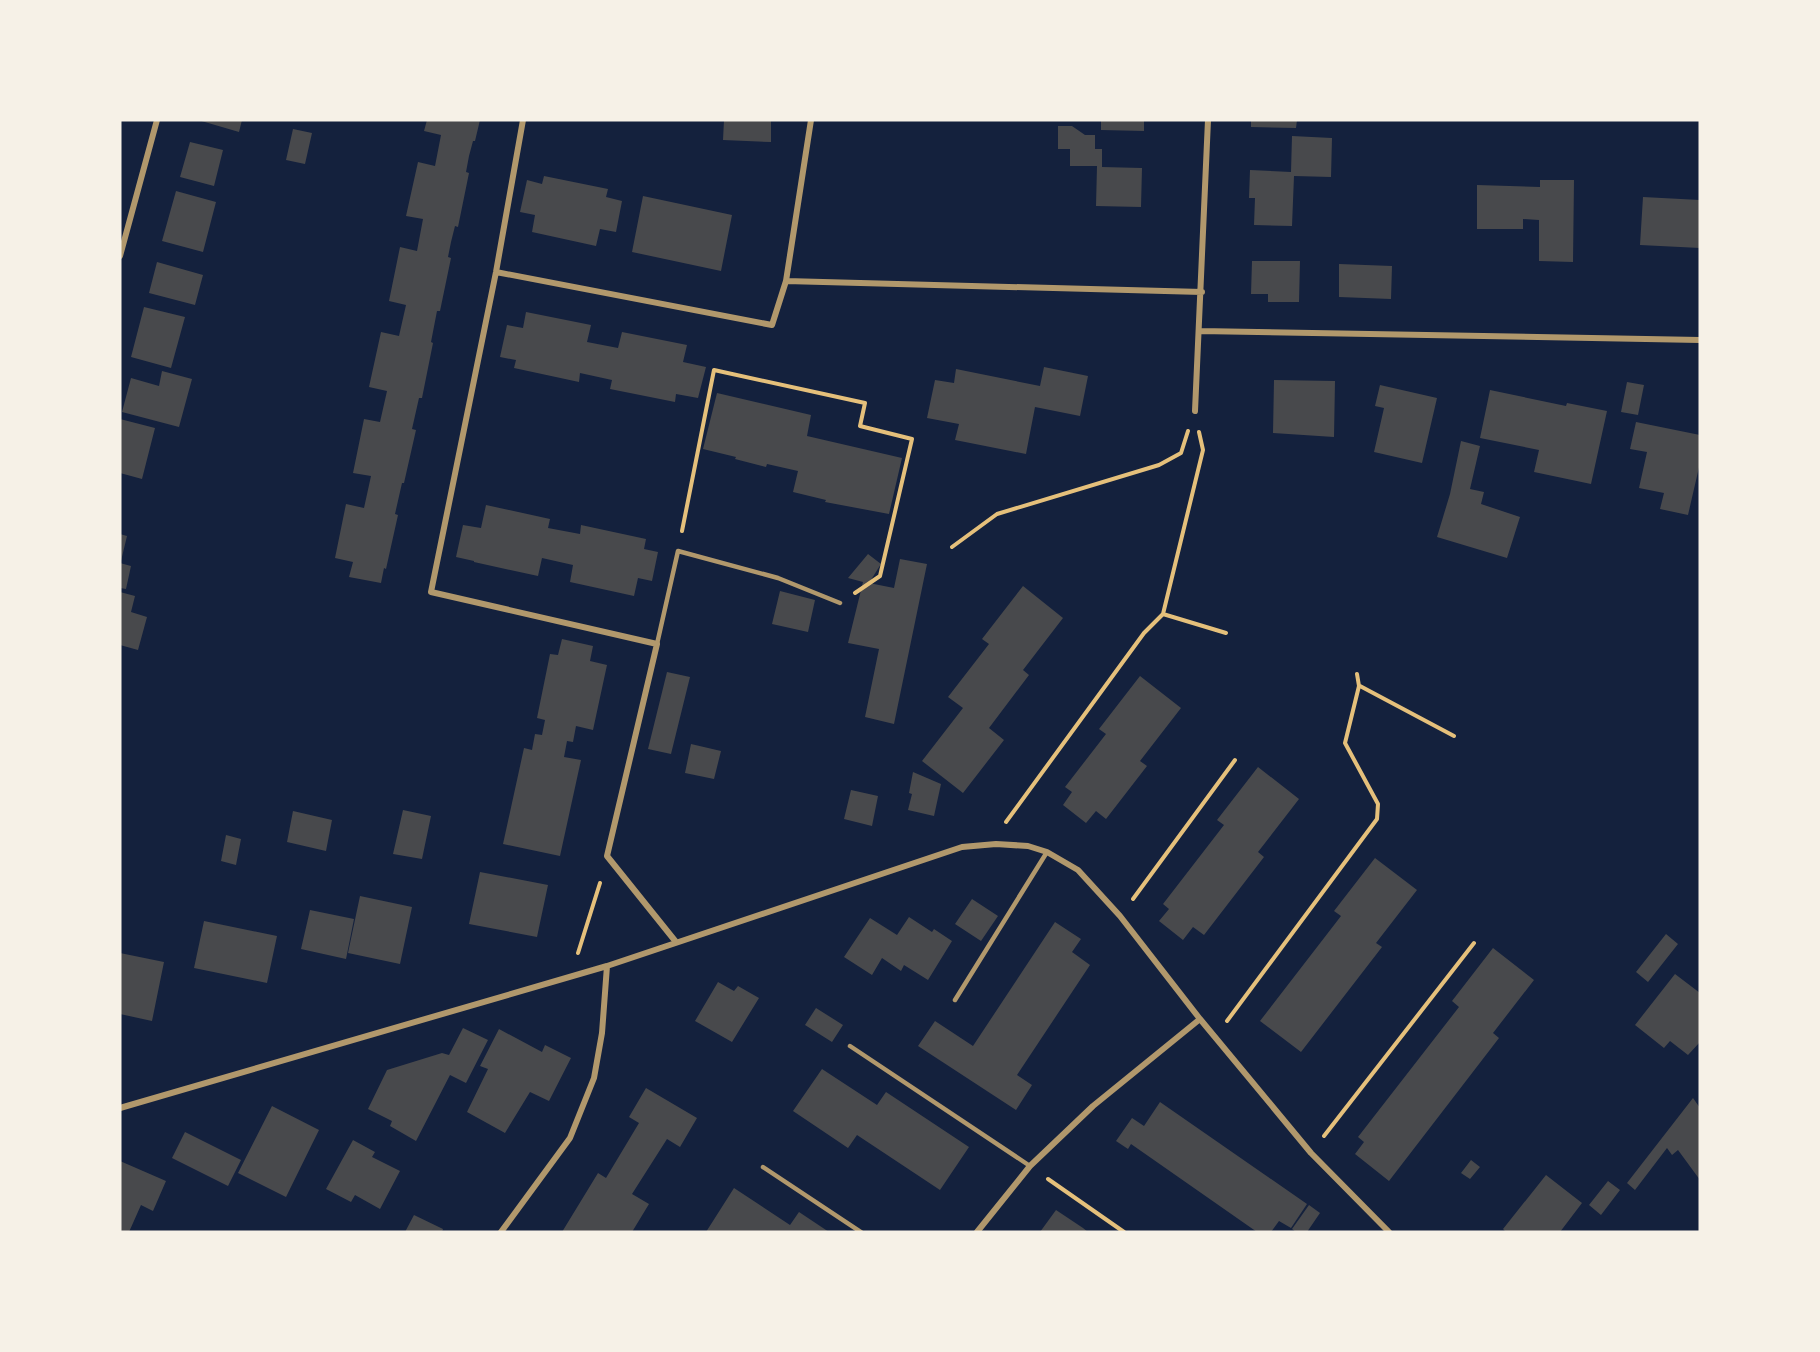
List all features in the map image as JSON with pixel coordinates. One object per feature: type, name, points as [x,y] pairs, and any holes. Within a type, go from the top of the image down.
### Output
[{"type":"street","points":[[120,256],[157,120]]},
{"type":"street","points":[[523,120],[496,272],[431,592],[657,644],[607,856],[676,942]]},
{"type":"street","points":[[496,272],[772,324],[786,281],[811,120]]},
{"type":"street","points":[[1195,411],[1208,120]]},
{"type":"street","points":[[786,281],[1202,292]]},
{"type":"street","points":[[1200,331],[1700,340]]},
{"type":"street","points":[[120,1108],[607,966],[962,847],[996,844],[1028,846],[1047,852],[1078,870],[1120,916],[1311,1153],[1389,1232]]},
{"type":"street","points":[[501,1232],[570,1138],[594,1078],[602,1033],[607,966]]},
{"type":"street","points":[[977,1232],[1030,1166],[1093,1106],[1200,1018]]},
{"type":"lane","points":[[657,644],[678,551],[778,578],[840,603]]},
{"type":"lane","points":[[955,1000],[1047,852]]},
{"type":"lane","points":[[850,1046],[1030,1166]]},
{"type":"lane","points":[[763,1167],[861,1232]]},
{"type":"path","points":[[678,551],[714,370],[864,403],[860,426],[912,439],[880,576],[840,603]]},
{"type":"path","points":[[952,547],[997,514],[1159,465],[1180,453],[1195,411]]},
{"type":"path","points":[[996,844],[1007,820],[1144,633],[1163,614],[1203,450],[1195,411]]},
{"type":"path","points":[[1163,614],[1226,633]]},
{"type":"path","points":[[1216,1036],[1377,819],[1378,804],[1345,743],[1359,686],[1357,674]]},
{"type":"path","points":[[1359,686],[1454,736]]},
{"type":"path","points":[[1120,916],[1235,760]]},
{"type":"path","points":[[570,976],[588,927],[607,856]]},
{"type":"path","points":[[1311,1153],[1474,943]]},
{"type":"path","points":[[1030,1166],[1124,1232]]},
{"type":"building","points":[[198,120],[242,120],[239,132]]},
{"type":"building","points":[[427,120],[480,120],[469,156],[466,172],[469,173],[458,227],[455,226],[451,242],[448,257],[451,258],[440,311],[437,311],[422,398],[419,398],[412,429],[416,430],[404,483],[402,483],[395,514],[398,515],[381,583],[349,577],[353,562],[335,558],[346,504],[364,508],[371,476],[353,473],[364,419],[380,422],[387,391],[369,387],[381,332],[399,336],[406,305],[389,301],[400,247],[417,251],[423,219],[406,216],[418,162],[435,166],[441,135],[424,131]]},
{"type":"building","points":[[724,120],[771,120],[771,142],[723,140]]},
{"type":"building","points":[[1101,120],[1144,120],[1144,131],[1101,130]]},
{"type":"building","points":[[1251,120],[1297,120],[1296,128],[1251,127]]},
{"type":"building","points":[[1058,126],[1072,126],[1085,135],[1095,135],[1095,149],[1102,149],[1102,167],[1142,168],[1141,207],[1096,206],[1097,166],[1070,166],[1070,149],[1058,149]]},
{"type":"building","points":[[293,129],[312,133],[305,164],[286,160]]},
{"type":"building","points":[[1292,136],[1332,138],[1331,177],[1294,176],[1292,226],[1254,225],[1255,198],[1249,198],[1250,170],[1291,172]]},
{"type":"building","points":[[190,142],[223,150],[214,186],[180,177]]},
{"type":"building","points":[[544,176],[608,189],[606,197],[622,201],[616,232],[600,229],[596,246],[532,232],[535,215],[520,212],[527,180],[542,184]]},
{"type":"building","points":[[1540,180],[1574,180],[1573,262],[1539,261],[1539,220],[1523,219],[1523,229],[1477,229],[1477,185],[1540,187]]},
{"type":"building","points":[[176,191],[216,202],[203,252],[162,241]]},
{"type":"building","points":[[643,196],[732,215],[721,271],[632,252]]},
{"type":"building","points":[[1643,197],[1700,200],[1700,248],[1640,245]]},
{"type":"building","points":[[1252,261],[1300,261],[1299,302],[1268,302],[1268,294],[1251,294]]},
{"type":"building","points":[[157,262],[203,275],[195,305],[149,293]]},
{"type":"building","points":[[1339,264],[1392,266],[1391,299],[1339,297]]},
{"type":"building","points":[[144,307],[185,317],[171,368],[131,357]]},
{"type":"building","points":[[526,312],[591,325],[587,342],[618,348],[622,332],[687,345],[683,362],[706,367],[698,398],[676,394],[675,402],[610,389],[612,380],[580,373],[579,382],[514,368],[516,360],[500,357],[507,325],[523,328]]},
{"type":"building","points":[[1044,367],[1088,376],[1080,416],[1035,407],[1026,454],[955,440],[959,424],[927,418],[935,380],[954,383],[956,369],[1040,386]]},
{"type":"building","points":[[162,371],[192,379],[179,427],[122,412],[131,378],[159,386]]},
{"type":"building","points":[[1274,380],[1335,381],[1334,437],[1273,433]]},
{"type":"building","points":[[1627,382],[1644,385],[1638,415],[1621,412]]},
{"type":"building","points":[[1380,385],[1437,398],[1422,463],[1374,452],[1384,408],[1375,406]]},
{"type":"building","points":[[1490,390],[1566,406],[1567,403],[1607,411],[1591,484],[1534,472],[1539,450],[1480,438]]},
{"type":"building","points":[[717,393],[811,415],[807,436],[902,458],[889,514],[825,502],[826,500],[793,492],[798,471],[767,464],[766,467],[703,449]]},
{"type":"building","points":[[120,419],[155,428],[142,479],[120,473]]},
{"type":"building","points":[[1636,422],[1700,435],[1700,463],[1688,515],[1660,509],[1664,493],[1639,488],[1647,452],[1630,449]]},
{"type":"building","points":[[1461,441],[1480,446],[1470,489],[1484,492],[1481,504],[1520,517],[1507,558],[1437,537],[1450,494]]},
{"type":"building","points":[[486,505],[550,519],[548,528],[580,534],[581,525],[646,539],[644,549],[658,552],[652,581],[638,578],[634,596],[570,582],[573,565],[542,558],[538,576],[456,557],[463,525],[481,528]]},
{"type":"building","points":[[120,534],[127,536],[121,561],[120,561]]},
{"type":"building","points":[[868,554],[881,564],[869,583],[894,588],[900,559],[927,564],[894,724],[865,717],[879,649],[848,643],[863,582],[848,578]]},
{"type":"building","points":[[120,563],[131,566],[126,589],[120,588]]},
{"type":"building","points":[[1023,586],[1063,618],[1023,670],[1029,675],[989,728],[1004,740],[963,793],[922,761],[963,708],[948,697],[989,644],[982,639]]},
{"type":"building","points":[[780,591],[815,600],[808,632],[772,624]]},
{"type":"building","points":[[120,592],[135,596],[131,612],[147,617],[138,650],[120,645]]},
{"type":"building","points":[[562,639],[593,646],[590,661],[607,665],[593,730],[576,726],[573,742],[567,741],[564,757],[581,760],[560,856],[503,844],[524,748],[532,750],[535,734],[542,735],[545,720],[537,718],[550,654],[558,655]]},
{"type":"building","points":[[667,672],[690,677],[671,754],[648,749]]},
{"type":"building","points":[[1140,676],[1181,708],[1140,761],[1147,766],[1106,819],[1096,811],[1086,823],[1063,805],[1072,792],[1065,787],[1106,734],[1099,729]]},
{"type":"building","points":[[691,744],[721,751],[714,779],[685,773]]},
{"type":"building","points":[[1258,767],[1299,799],[1258,852],[1264,857],[1204,935],[1193,927],[1183,940],[1159,921],[1169,909],[1163,904],[1224,825],[1217,820]]},
{"type":"building","points":[[913,772],[941,784],[934,816],[908,810],[912,794],[909,793]]},
{"type":"building","points":[[851,790],[878,796],[872,826],[844,819]]},
{"type":"building","points":[[403,810],[431,816],[422,859],[393,854]]},
{"type":"building","points":[[293,811],[332,820],[326,851],[287,842]]},
{"type":"building","points":[[226,835],[241,839],[236,865],[221,861]]},
{"type":"building","points":[[1375,858],[1417,890],[1376,943],[1382,947],[1301,1052],[1260,1021],[1341,916],[1334,911]]},
{"type":"building","points":[[480,872],[548,885],[537,937],[469,924]]},
{"type":"building","points":[[360,896],[412,907],[400,964],[348,953]]},
{"type":"building","points":[[972,899],[998,916],[981,941],[955,924]]},
{"type":"building","points":[[310,910],[354,919],[346,959],[301,949]]},
{"type":"building","points":[[909,917],[932,932],[934,929],[952,941],[928,980],[904,965],[901,971],[882,958],[872,975],[844,957],[870,918],[897,935]]},
{"type":"building","points":[[204,921],[277,936],[267,983],[194,968]]},
{"type":"building","points":[[1055,922],[1081,939],[1072,952],[1090,965],[1017,1075],[1032,1085],[1016,1110],[918,1046],[935,1021],[973,1046]]},
{"type":"building","points":[[1666,934],[1678,944],[1648,982],[1636,972]]},
{"type":"building","points":[[1493,948],[1534,980],[1493,1033],[1499,1038],[1389,1181],[1355,1154],[1364,1142],[1358,1137],[1459,1007],[1452,1001]]},
{"type":"building","points":[[120,953],[164,962],[152,1021],[120,1014]]},
{"type":"building","points":[[1675,974],[1700,993],[1700,1042],[1688,1055],[1670,1041],[1664,1048],[1635,1025]]},
{"type":"building","points":[[718,982],[734,991],[738,986],[759,998],[732,1042],[695,1021]]},
{"type":"building","points":[[816,1008],[843,1025],[832,1042],[805,1025]]},
{"type":"building","points":[[463,1028],[488,1040],[466,1083],[450,1075],[416,1141],[390,1126],[392,1121],[368,1109],[387,1070],[442,1053],[449,1055]]},
{"type":"building","points":[[499,1029],[542,1052],[545,1045],[571,1058],[549,1101],[530,1092],[505,1133],[467,1112],[488,1069],[480,1066]]},
{"type":"building","points":[[822,1069],[877,1105],[886,1092],[969,1147],[940,1190],[857,1135],[848,1148],[793,1111]]},
{"type":"building","points":[[646,1088],[697,1118],[680,1147],[667,1139],[632,1194],[649,1204],[632,1232],[562,1232],[598,1173],[606,1178],[639,1123],[629,1117]]},
{"type":"building","points":[[1693,1098],[1700,1108],[1700,1180],[1678,1150],[1672,1155],[1667,1148],[1635,1190],[1627,1183]]},
{"type":"building","points":[[1160,1102],[1307,1204],[1291,1228],[1279,1221],[1271,1232],[1257,1232],[1131,1144],[1128,1149],[1116,1141],[1132,1118],[1144,1126]]},
{"type":"building","points":[[272,1106],[319,1130],[286,1197],[238,1173]]},
{"type":"building","points":[[185,1132],[241,1160],[228,1186],[172,1158]]},
{"type":"building","points":[[353,1140],[375,1152],[372,1157],[400,1171],[380,1209],[355,1195],[351,1202],[326,1189]]},
{"type":"building","points":[[1471,1160],[1480,1167],[1470,1179],[1461,1173]]},
{"type":"building","points":[[120,1161],[166,1181],[153,1211],[141,1205],[129,1232],[120,1232]]},
{"type":"building","points":[[1546,1175],[1582,1203],[1560,1232],[1506,1232],[1503,1229]]},
{"type":"building","points":[[1608,1181],[1620,1190],[1601,1215],[1589,1205]]},
{"type":"building","points":[[734,1188],[790,1225],[799,1212],[829,1232],[706,1232]]},
{"type":"building","points":[[1309,1205],[1320,1213],[1307,1232],[1296,1232],[1292,1229]]},
{"type":"building","points":[[1056,1210],[1083,1228],[1088,1232],[1040,1232]]},
{"type":"building","points":[[414,1215],[443,1229],[442,1232],[405,1232]]}]
